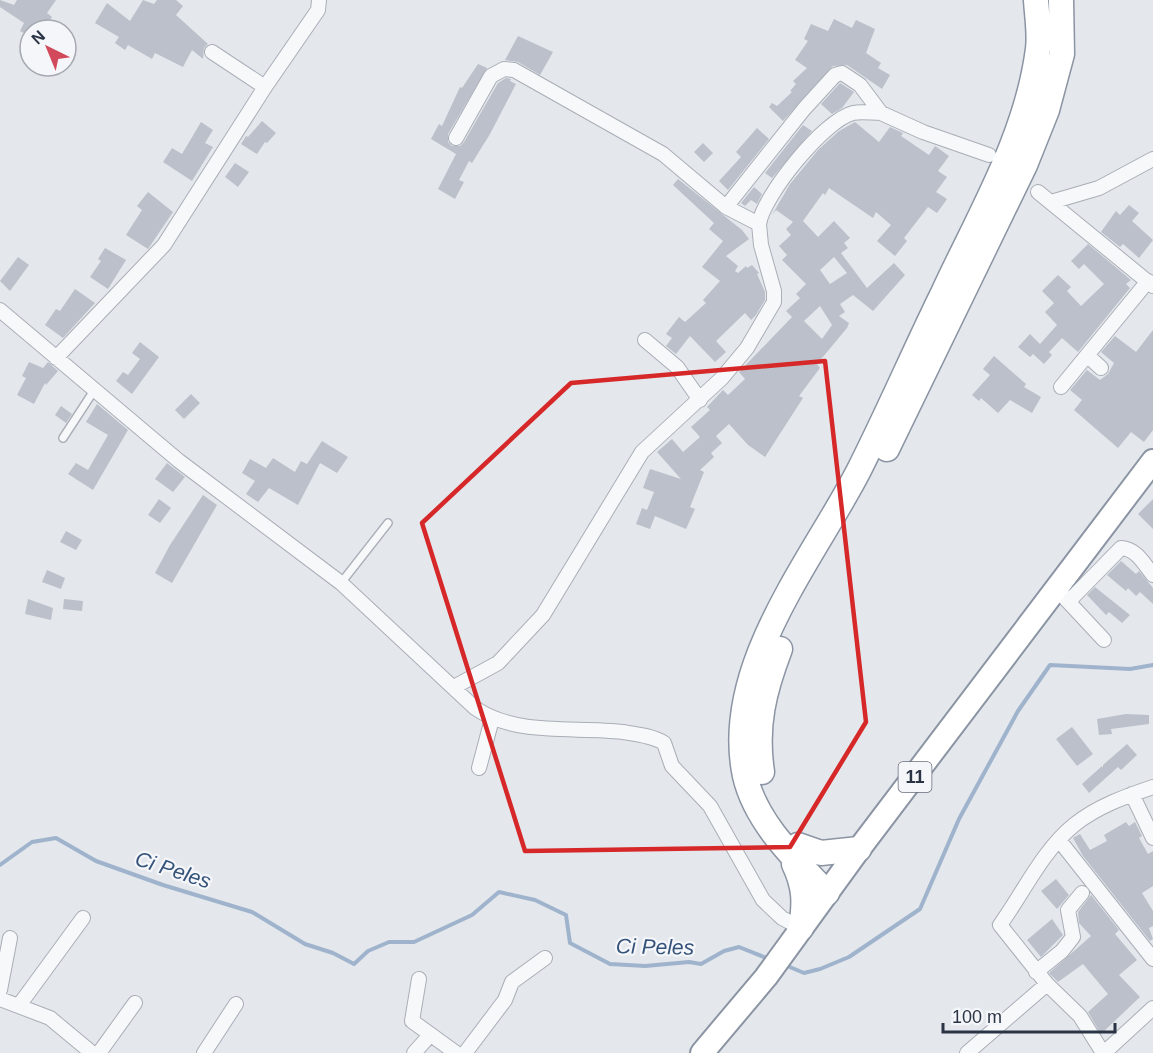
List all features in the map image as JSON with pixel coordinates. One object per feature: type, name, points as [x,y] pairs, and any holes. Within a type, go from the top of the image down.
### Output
[{"type":"highway","points":[[831,887],[767,825],[746,778],[741,739],[750,680],[773,623],[858,472],[1008,154],[1029,98],[1039,47],[1036,0]]},
{"type":"highway","points":[[794,937],[805,902],[802,882],[794,850],[763,781],[757,742],[766,685],[787,632],[871,482],[1025,165],[1047,110],[1062,54],[1061,0]]},
{"type":"highway","name":"11","points":[[702,1053],[766,977],[859,849],[1062,595],[1153,461]]},
{"type":"highway","points":[[794,850],[821,853],[859,849]]},
{"type":"street","points":[[56,358],[164,245],[265,87],[318,10],[319,0]]},
{"type":"street","points":[[212,52],[265,87]]},
{"type":"street","points":[[456,138],[491,76],[504,69],[514,70],[663,154],[726,207],[759,224]]},
{"type":"street","points":[[726,207],[804,109],[835,75],[842,73],[861,86],[881,113]]},
{"type":"street","points":[[454,687],[498,663],[526,635],[543,615],[642,452],[700,399],[747,348],[775,297],[760,245],[759,224],[764,206],[825,130],[854,113],[881,113],[923,132],[989,155]]},
{"type":"street","points":[[1051,202],[1100,188],[1153,159]]},
{"type":"street","points":[[1038,192],[1150,283],[1061,387]]},
{"type":"street","points":[[0,310],[179,461],[341,584],[475,708],[492,719],[515,726],[595,729],[630,733],[664,743],[672,765],[710,806],[762,900],[782,918],[794,937]]},
{"type":"street","points":[[645,340],[677,367],[700,399]]},
{"type":"street","points":[[1088,357],[1101,368]]},
{"type":"street","points":[[1104,640],[1062,595],[1121,548],[1130,548],[1136,553],[1153,575]]},
{"type":"street","points":[[479,768],[492,719]]},
{"type":"street","points":[[1153,787],[1132,794],[1082,820],[1059,840],[1000,925],[1036,972],[1080,1016],[1104,1053],[1153,1008]]},
{"type":"street","points":[[1132,794],[1153,838]]},
{"type":"street","points":[[1059,840],[1152,957]]},
{"type":"street","points":[[1036,972],[1062,951],[1073,937],[1068,910],[1083,893]]},
{"type":"street","points":[[20,1004],[83,918]]},
{"type":"street","points":[[0,990],[10,938]]},
{"type":"street","points":[[465,1053],[505,1000],[512,982],[545,958]]},
{"type":"street","points":[[420,979],[412,1021],[456,1053]]},
{"type":"street","points":[[968,1053],[1047,984]]},
{"type":"street","points":[[0,999],[20,1004],[50,1018],[92,1053]]},
{"type":"street","points":[[99,1053],[135,1003]]},
{"type":"street","points":[[204,1053],[236,1004]]},
{"type":"street","points":[[414,1053],[430,1035]]},
{"type":"lane","points":[[63,438],[95,389]]},
{"type":"lane","points":[[341,584],[388,523]]},
{"type":"highlighted area","points":[[825,361],[866,722],[790,847],[525,851],[422,523],[571,383]]},
{"type":"building","points":[[0,0],[14,5],[17,0],[56,0],[47,13],[51,18],[18,19],[0,7]]},
{"type":"building","points":[[143,0],[154,4],[157,0],[176,0],[183,6],[176,15],[208,44],[204,48],[203,59],[192,50],[183,67],[155,53],[152,59],[128,45],[125,50],[115,43],[119,37],[95,23],[107,3],[130,21]]},
{"type":"building","points":[[834,19],[852,28],[856,20],[875,29],[866,53],[881,63],[878,68],[890,75],[882,89],[847,65],[833,66],[783,121],[769,107],[772,103],[777,106],[792,92],[790,91],[796,84],[793,81],[807,68],[795,60],[808,41],[804,39],[811,24],[828,31]]},
{"type":"building","points":[[518,36],[553,52],[540,75],[518,62],[505,60]]},
{"type":"building","points":[[478,64],[487,68],[448,134],[448,142],[452,146],[460,146],[464,142],[498,83],[506,78],[516,84],[490,134],[472,163],[469,161],[459,180],[464,182],[455,199],[438,189],[456,154],[431,139],[439,124],[442,126],[460,87],[462,88]]},
{"type":"building","points":[[840,83],[854,92],[842,108],[832,114],[821,104]]},
{"type":"building","points":[[262,121],[276,133],[267,143],[265,142],[257,154],[241,144]]},
{"type":"building","points":[[201,122],[213,130],[205,143],[213,147],[192,181],[163,162],[172,148],[182,154]]},
{"type":"building","points":[[855,122],[879,142],[890,127],[903,133],[901,136],[929,155],[935,146],[949,156],[938,171],[947,177],[936,192],[947,199],[937,213],[928,207],[904,238],[907,241],[895,256],[877,241],[891,225],[876,212],[873,218],[829,188],[825,195],[823,193],[803,221],[818,237],[834,221],[850,238],[844,243],[848,248],[841,253],[867,288],[894,263],[905,275],[873,311],[853,295],[840,304],[845,312],[839,316],[849,323],[847,328],[817,364],[820,368],[799,396],[803,398],[765,457],[748,445],[729,424],[716,436],[722,443],[711,453],[714,457],[700,470],[704,472],[690,507],[695,509],[686,529],[655,516],[650,529],[636,524],[642,508],[647,510],[654,492],[643,488],[650,469],[681,479],[657,452],[672,439],[683,452],[700,437],[691,427],[710,410],[707,407],[723,390],[728,395],[745,379],[739,372],[792,317],[786,311],[800,298],[796,294],[806,284],[782,260],[787,255],[779,246],[791,235],[786,229],[793,222],[776,210],[772,215],[790,184],[818,150],[839,131]],"holes":[[[834,257],[847,273],[830,284],[820,270]],[[820,306],[832,325],[822,339],[804,321]]]},
{"type":"building","points":[[803,125],[812,131],[772,178],[765,173]]},
{"type":"building","points":[[757,128],[769,139],[728,190],[719,181],[741,157],[736,152]]},
{"type":"building","points":[[703,143],[713,153],[704,162],[694,152]]},
{"type":"building","points":[[235,163],[249,172],[238,187],[225,177]]},
{"type":"building","points":[[678,179],[742,230],[749,239],[726,256],[738,266],[735,271],[738,273],[746,266],[747,268],[752,265],[759,273],[757,274],[765,292],[765,300],[751,320],[745,313],[716,341],[726,352],[715,362],[690,336],[676,354],[666,346],[672,338],[666,334],[679,317],[685,322],[706,303],[703,300],[720,281],[702,267],[723,241],[709,229],[714,223],[673,185]]},
{"type":"building","points":[[754,187],[762,194],[757,204],[751,200],[745,206],[741,203]]},
{"type":"building","points":[[148,192],[173,212],[148,249],[126,235],[142,210],[137,206]]},
{"type":"building","points":[[1129,205],[1139,213],[1132,221],[1153,240],[1139,258],[1123,244],[1120,247],[1101,232],[1116,211],[1120,215]]},
{"type":"building","points":[[1088,244],[1131,280],[1126,284],[1130,288],[1078,352],[1062,338],[1049,352],[1052,355],[1044,364],[1033,354],[1030,357],[1018,347],[1030,334],[1040,344],[1057,325],[1045,312],[1054,303],[1042,291],[1058,275],[1071,287],[1067,291],[1081,306],[1104,284],[1084,264],[1079,269],[1071,261]]},
{"type":"building","points":[[105,248],[126,260],[108,289],[90,277],[101,261],[98,259]]},
{"type":"building","points":[[18,257],[29,265],[10,291],[0,281]]},
{"type":"building","points":[[75,289],[95,303],[63,338],[45,325],[56,309],[60,311]]},
{"type":"building","points":[[1153,330],[1153,430],[1144,442],[1131,432],[1118,448],[1074,410],[1082,400],[1070,390],[1087,370],[1100,380],[1108,374],[1114,363],[1101,352],[1115,336],[1136,352]]},
{"type":"building","points":[[140,342],[159,357],[132,394],[116,381],[123,372],[128,375],[140,359],[132,353]]},
{"type":"building","points":[[994,356],[1026,384],[1024,387],[1041,397],[1032,413],[1010,400],[998,413],[981,398],[979,401],[972,395],[990,375],[983,369]]},
{"type":"building","points":[[29,362],[43,368],[48,362],[58,371],[46,385],[45,383],[34,404],[17,395],[26,378],[22,376]]},
{"type":"building","points":[[191,394],[200,403],[184,419],[175,410]]},
{"type":"building","points":[[97,404],[128,430],[93,490],[68,474],[76,463],[88,470],[108,435],[86,422]]},
{"type":"building","points":[[61,406],[72,414],[66,423],[55,415]]},
{"type":"building","points":[[322,441],[348,457],[337,473],[320,463],[298,505],[269,488],[258,502],[246,494],[255,481],[242,473],[250,459],[266,468],[273,458],[295,472],[301,461],[307,464]]},
{"type":"building","points":[[167,463],[185,477],[173,492],[155,479]]},
{"type":"building","points":[[203,495],[217,505],[172,583],[155,573],[170,545]]},
{"type":"building","points":[[159,499],[171,508],[160,523],[148,515]]},
{"type":"building","points":[[1153,499],[1153,529],[1138,514]]},
{"type":"building","points":[[66,531],[82,540],[76,550],[60,542]]},
{"type":"building","points":[[1121,561],[1136,574],[1139,571],[1153,588],[1153,604],[1140,592],[1136,596],[1128,588],[1126,591],[1107,575]]},
{"type":"building","points":[[47,570],[65,578],[61,589],[42,582]]},
{"type":"building","points":[[1095,587],[1130,615],[1122,623],[1109,612],[1106,615],[1087,595]]},
{"type":"building","points":[[28,599],[53,608],[51,620],[25,614]]},
{"type":"building","points":[[64,599],[83,601],[82,611],[63,609]]},
{"type":"building","points":[[1126,714],[1149,715],[1149,724],[1111,729],[1112,734],[1099,735],[1097,719]]},
{"type":"building","points":[[1072,727],[1093,754],[1077,766],[1056,739]]},
{"type":"building","points":[[1127,744],[1137,755],[1121,770],[1118,767],[1089,793],[1082,784],[1102,766],[1103,768],[1103,765]]},
{"type":"building","points":[[1126,822],[1129,826],[1135,822],[1142,836],[1139,838],[1148,854],[1153,851],[1153,886],[1142,893],[1153,911],[1153,926],[1149,928],[1153,939],[1150,941],[1083,856],[1073,838],[1080,834],[1090,850],[1107,841],[1104,835]]},
{"type":"building","points":[[1056,879],[1069,895],[1057,909],[1041,891]]},
{"type":"building","points":[[1091,895],[1119,930],[1115,934],[1137,960],[1119,975],[1140,997],[1101,1034],[1088,1012],[1108,994],[1083,964],[1058,982],[1049,973],[1091,936],[1079,923],[1078,912]]},
{"type":"building","points":[[1052,919],[1063,935],[1041,957],[1027,940]]},
{"type":"waterway","name":"Ci Peles","points":[[785,965],[804,973],[849,957],[920,909],[959,819],[1018,711],[1050,665],[1130,669],[1153,665]]},
{"type":"waterway","name":"Ci Peles","points":[[0,865],[32,842],[56,838],[96,861],[163,885],[252,912],[305,944],[333,953],[354,964],[368,951],[389,942],[414,942],[472,915],[499,892],[535,900],[566,915],[570,943],[610,964],[645,966],[689,962],[701,964],[724,951],[739,947],[769,959]]}]
